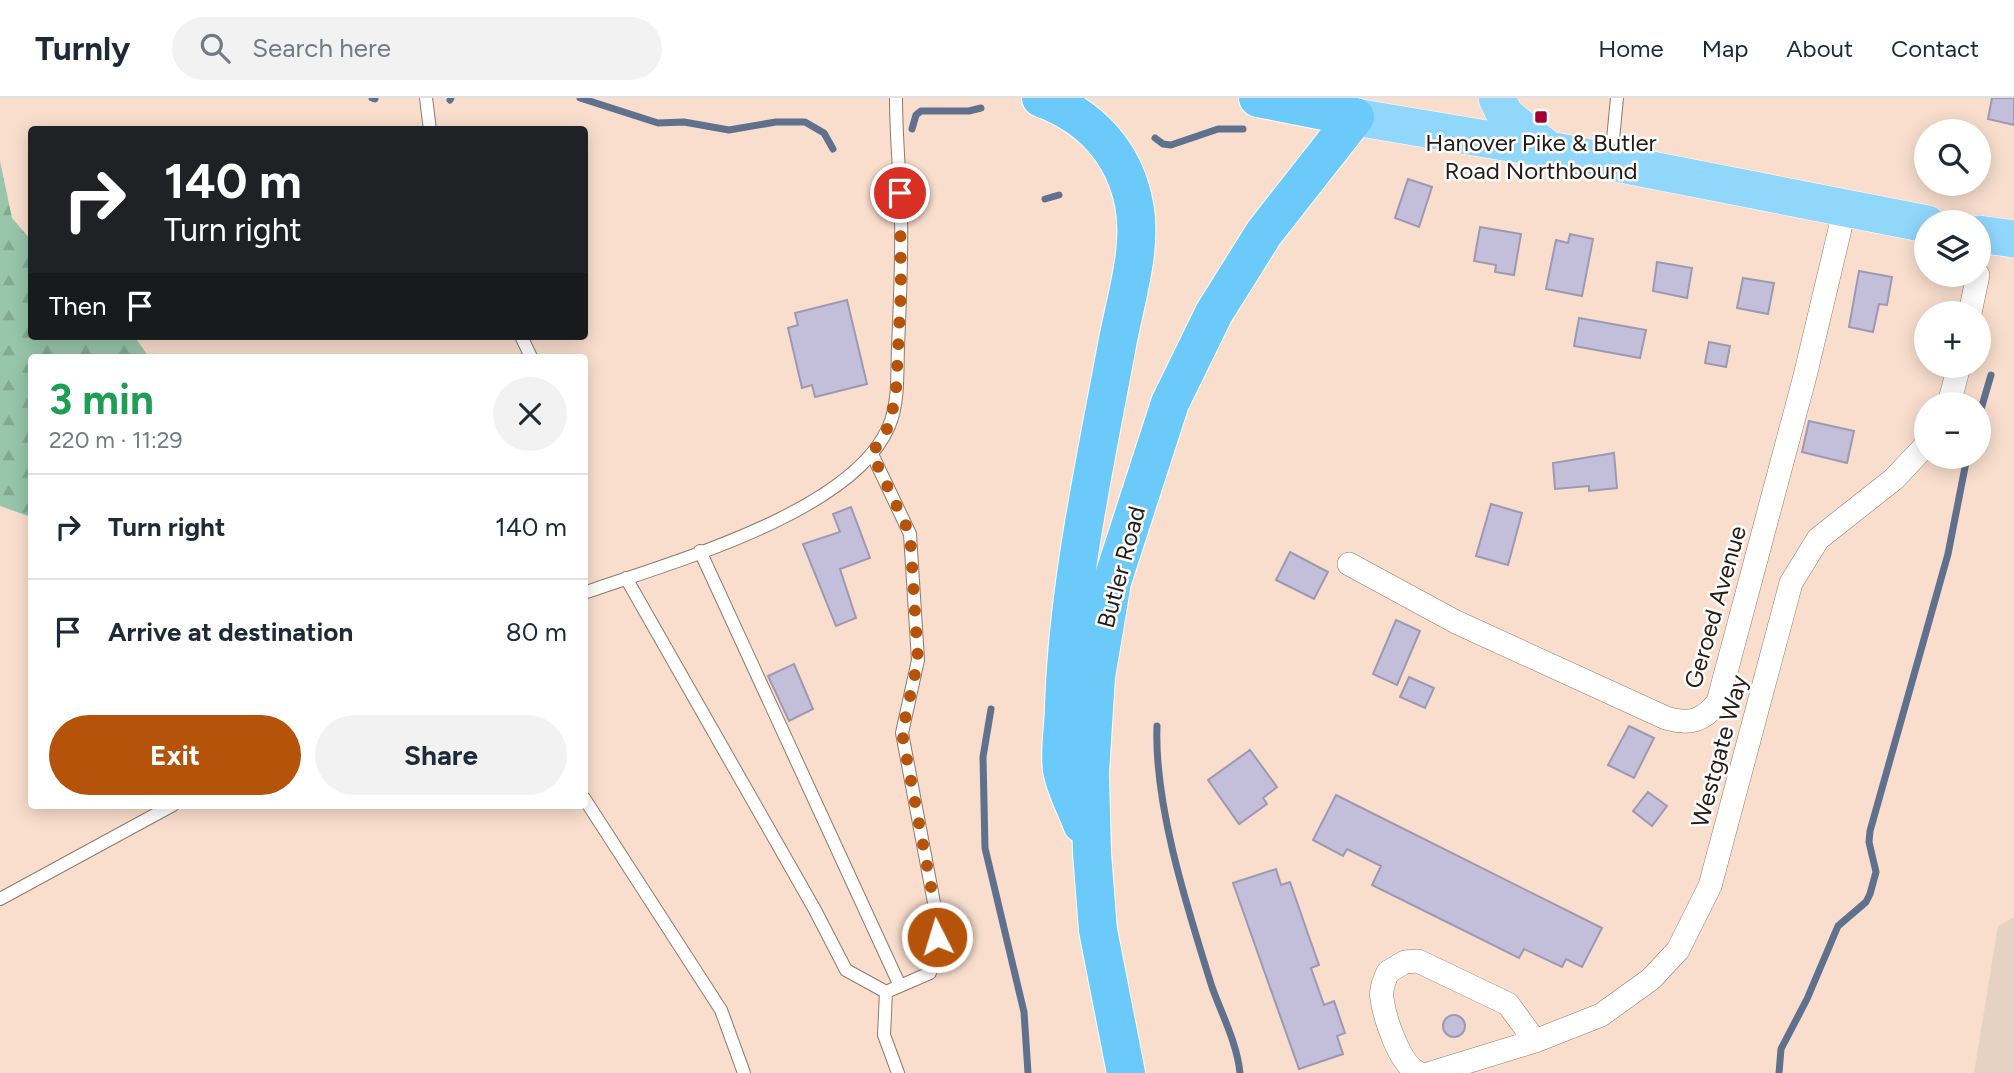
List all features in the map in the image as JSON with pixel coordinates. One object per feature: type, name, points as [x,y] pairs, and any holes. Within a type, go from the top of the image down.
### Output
[{"type":"highway","points":[[1041,98],[1059,105],[1102,137],[1128,180],[1135,206],[1133,258],[1093,475],[1066,662],[1062,770],[1092,853]]},
{"type":"highway","points":[[1258,98],[1355,117]]},
{"type":"highway","name":"Butler Road","points":[[1126,1073],[1099,941],[1092,853],[1090,773],[1095,691],[1112,582],[1170,402],[1214,313],[1265,233],[1355,117]]},
{"type":"main road","points":[[1497,98],[1504,115],[1549,150]]},
{"type":"main road","points":[[1355,117],[1549,150],[1914,221]]},
{"type":"street","name":"Geroed Avenue","points":[[1349,564],[1456,622],[1666,718],[1684,723],[1697,721],[1709,714],[1718,702],[1722,688],[1805,376],[1833,205]]},
{"type":"street","name":"Westgate Way","points":[[1431,1073],[1572,1028],[1609,1010],[1651,979],[1678,950],[1694,923],[1710,886],[1791,583],[1818,539],[1894,480],[1914,458]]},
{"type":"street","points":[[1419,1073],[1410,1070],[1402,1059],[1381,998],[1388,972],[1405,962],[1418,961],[1507,1004],[1535,1041]]},
{"type":"lane","points":[[426,98],[430,126]]},
{"type":"lane","points":[[588,592],[738,538],[812,503],[872,454],[890,424],[896,391],[901,289],[896,98]]},
{"type":"lane","points":[[1611,162],[1617,98]]},
{"type":"lane","points":[[872,454],[910,534],[918,660],[902,733],[935,908],[937,937],[930,973],[886,992]]},
{"type":"lane","points":[[700,551],[900,986]]},
{"type":"lane","points":[[626,578],[808,898],[846,970],[886,992]]},
{"type":"lane","points":[[588,804],[721,1010],[744,1073]]},
{"type":"lane","points":[[0,899],[166,809]]},
{"type":"lane","points":[[886,992],[884,1035],[898,1073]]},
{"type":"shaded area","points":[[2014,917],[2014,1073],[1974,1073],[1998,926]]},
{"type":"green space","points":[[0,161],[12,218],[28,237],[28,340],[137,340],[147,354],[28,354],[28,516],[0,506]]},
{"type":"building","points":[[1992,98],[2014,98],[2014,125],[1988,119]]},
{"type":"building","points":[[1408,179],[1432,187],[1419,227],[1395,218]]},
{"type":"building","points":[[1480,227],[1521,234],[1514,275],[1495,272],[1496,265],[1474,261]]},
{"type":"building","points":[[1570,234],[1593,239],[1582,296],[1546,289],[1556,240],[1568,243]]},
{"type":"building","points":[[1657,262],[1692,268],[1687,298],[1653,291]]},
{"type":"building","points":[[1859,271],[1892,277],[1887,305],[1879,304],[1873,332],[1849,327]]},
{"type":"building","points":[[1743,278],[1774,283],[1768,314],[1737,308]]},
{"type":"building","points":[[847,300],[867,384],[815,397],[812,385],[802,388],[788,328],[798,325],[795,313]]},
{"type":"building","points":[[1579,318],[1646,330],[1640,358],[1574,346]]},
{"type":"building","points":[[1709,342],[1730,346],[1726,367],[1705,363]]},
{"type":"building","points":[[1809,421],[1854,431],[1847,463],[1802,452]]},
{"type":"building","points":[[1614,453],[1617,488],[1589,491],[1589,486],[1555,489],[1553,463]]},
{"type":"building","points":[[1491,504],[1522,513],[1508,565],[1476,556]]},
{"type":"building","points":[[851,507],[870,558],[840,569],[856,618],[836,626],[803,544],[840,532],[833,514]]},
{"type":"building","points":[[1290,552],[1328,572],[1314,599],[1276,580]]},
{"type":"building","points":[[1396,620],[1420,631],[1397,685],[1373,674]]},
{"type":"building","points":[[794,664],[813,709],[789,721],[768,676]]},
{"type":"building","points":[[1409,677],[1434,688],[1425,708],[1400,697]]},
{"type":"building","points":[[1629,726],[1654,738],[1634,778],[1608,765]]},
{"type":"building","points":[[1250,750],[1277,787],[1263,798],[1267,804],[1239,824],[1208,780]]},
{"type":"building","points":[[1648,792],[1667,806],[1652,826],[1633,811]]},
{"type":"building","points":[[1336,795],[1602,928],[1582,967],[1566,959],[1562,967],[1524,949],[1519,958],[1372,885],[1381,866],[1347,849],[1343,856],[1313,840]]},
{"type":"building","points":[[1276,869],[1281,885],[1290,882],[1319,965],[1311,968],[1324,1005],[1334,1001],[1345,1033],[1337,1036],[1343,1054],[1299,1069],[1233,883]]},
{"type":"building","points":[[1454,1015],[1464,1022],[1465,1026],[1458,1036],[1454,1037],[1444,1030],[1443,1026],[1450,1016]]},
{"type":"waterway","points":[[580,98],[658,123],[684,122],[729,130],[776,122],[805,122],[824,133],[833,149]]},
{"type":"waterway","points":[[912,129],[916,115],[921,111],[969,111],[981,108]]},
{"type":"waterway","points":[[1155,138],[1163,144],[1171,145],[1218,129],[1243,129]]},
{"type":"waterway","points":[[1045,199],[1059,195]]},
{"type":"waterway","points":[[1986,392],[1990,378]]},
{"type":"waterway","points":[[1779,1073],[1781,1049],[1807,999],[1838,926],[1866,902],[1870,894],[1876,872],[1869,842],[1870,831],[1948,554],[1965,469]]},
{"type":"waterway","points":[[991,709],[983,757],[985,848],[1024,1012],[1028,1073]]},
{"type":"waterway","points":[[1157,726],[1161,790],[1174,858],[1240,1073]]},
{"type":"place","name":"Hanover Pike & Butler Road Northbound","points":[[1541,117]]},
{"type":"route","points":[[900,193],[901,289],[896,391],[890,424],[872,454],[910,534],[918,660],[902,733],[935,908],[937,937]]}]
